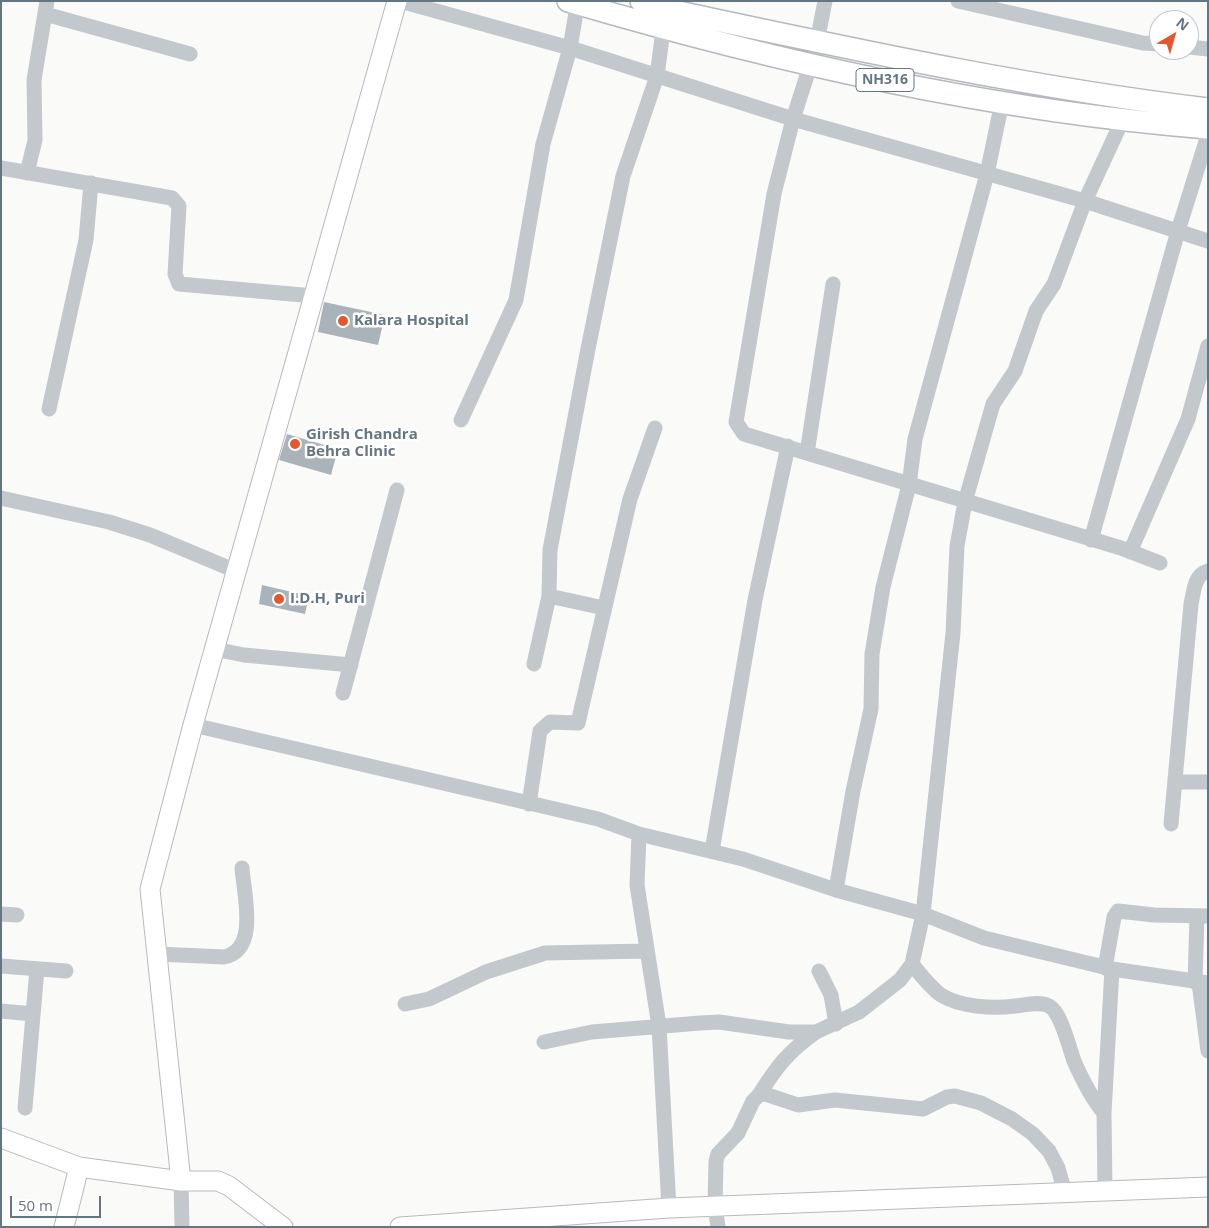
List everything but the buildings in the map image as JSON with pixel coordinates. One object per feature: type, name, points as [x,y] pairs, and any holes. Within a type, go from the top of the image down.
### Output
[{"type":"highway","name":"NH316","points":[[641,1],[683,13],[817,42],[1116,98],[1208,109]]},
{"type":"highway","name":"NH316","points":[[574,2],[664,30],[875,78],[1002,102],[1122,121],[1208,128]]},
{"type":"main road","points":[[181,1181],[150,889],[236,571],[399,1]]},
{"type":"main road","points":[[1,1138],[79,1167],[181,1181],[218,1181],[229,1186],[282,1227]]},
{"type":"main road","points":[[64,1227],[79,1167]]},
{"type":"main road","points":[[400,1227],[471,1224],[669,1208],[1208,1187]]},
{"type":"street","points":[[399,1],[570,48],[793,119],[1085,201],[1208,241]]},
{"type":"street","points":[[817,42],[825,1]]},
{"type":"street","points":[[958,1],[1149,43]]},
{"type":"street","points":[[460,420],[516,300],[542,144],[570,48],[574,2]]},
{"type":"street","points":[[27,172],[35,140],[34,80],[46,8],[190,54]]},
{"type":"street","points":[[534,664],[549,596],[550,550],[621,185],[657,76],[664,30]]},
{"type":"street","points":[[811,63],[793,119],[774,194],[736,422],[744,434],[1160,562]]},
{"type":"street","points":[[836,890],[852,791],[871,709],[872,654],[884,587],[909,485],[915,439],[987,174],[1002,102]]},
{"type":"street","points":[[718,1227],[715,1206],[716,1161],[718,1154],[738,1133],[753,1100],[777,1065],[795,1047],[816,1032],[859,1012],[885,993],[900,980],[912,964],[923,914],[953,633],[957,546],[965,502],[993,404],[1015,371],[1036,312],[1054,284],[1085,201],[1122,121]]},
{"type":"street","points":[[1091,540],[1178,231],[1208,135]]},
{"type":"street","points":[[1,168],[172,198],[176,201],[179,212],[176,274],[179,284],[314,296]]},
{"type":"street","points":[[49,409],[86,240],[91,183]]},
{"type":"street","points":[[807,453],[834,284]]},
{"type":"street","points":[[1130,552],[1188,419],[1208,346]]},
{"type":"street","points":[[529,804],[540,731],[550,722],[578,723],[630,499],[655,428]]},
{"type":"street","points":[[712,851],[755,600],[788,446]]},
{"type":"street","points":[[343,693],[398,490]]},
{"type":"street","points":[[1,498],[109,522],[150,535],[236,571]]},
{"type":"street","points":[[1171,824],[1191,604],[1196,580],[1200,574],[1208,571]]},
{"type":"street","points":[[549,596],[604,608]]},
{"type":"street","points":[[214,650],[244,655],[351,665]]},
{"type":"street","points":[[193,725],[598,819],[639,834],[712,851],[836,890],[923,914],[984,938],[1108,969],[1200,982]]},
{"type":"street","points":[[1174,782],[1208,782]]},
{"type":"street","points":[[639,834],[637,885],[659,1026],[669,1208]]},
{"type":"street","points":[[157,954],[224,957],[234,955],[242,948],[247,935],[242,868]]},
{"type":"street","points":[[1105,1191],[1104,1113],[1108,969],[1114,917],[1118,911],[1202,916],[1200,982],[1208,1051]]},
{"type":"street","points":[[1,914],[17,916]]},
{"type":"street","points":[[405,1004],[429,1000],[486,972],[545,953],[646,951]]},
{"type":"street","points":[[912,964],[932,988],[954,1001],[983,1006],[1008,1007],[1043,1004],[1049,1006],[1059,1019],[1074,1061],[1094,1102],[1104,1113]]},
{"type":"street","points":[[1,966],[66,971]]},
{"type":"street","points":[[25,1108],[37,969]]},
{"type":"street","points":[[819,971],[831,995],[836,1024]]},
{"type":"street","points":[[1,1011],[33,1014]]},
{"type":"street","points":[[544,1042],[584,1033],[719,1022],[789,1032],[816,1032]]},
{"type":"street","points":[[758,1095],[766,1094],[798,1104],[835,1100],[923,1109],[947,1096],[955,1096],[981,1103],[1026,1129],[1049,1151],[1058,1168],[1065,1193]]},
{"type":"street","points":[[181,1181],[182,1227]]},
{"type":"place","name":"Kalara Hospital","points":[[343,321]]},
{"type":"place","name":"Girish Chandra Behra Clinic","points":[[295,444]]},
{"type":"place","name":"I.D.H, Puri","points":[[279,599]]}]
